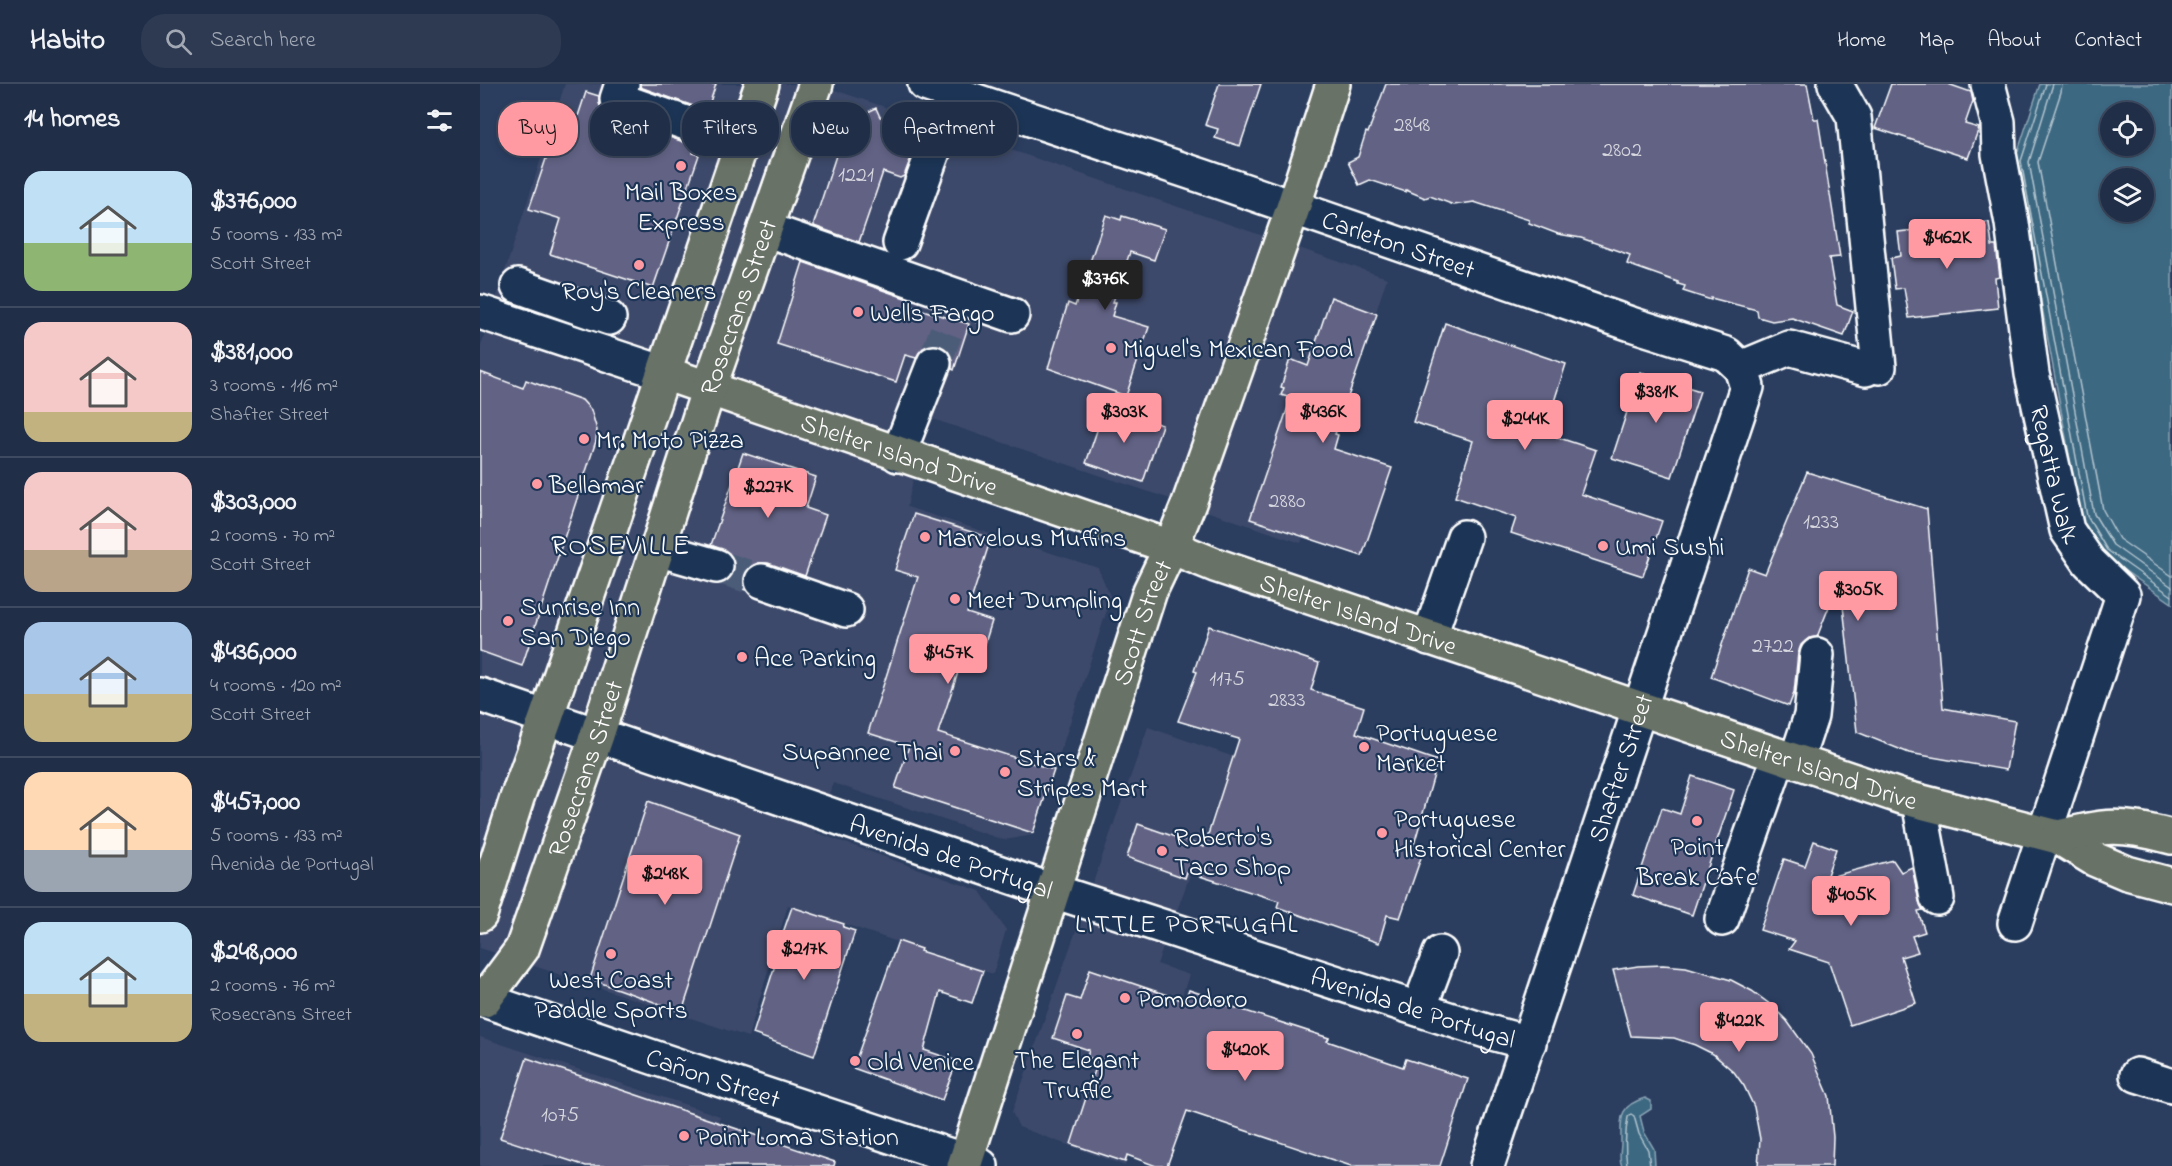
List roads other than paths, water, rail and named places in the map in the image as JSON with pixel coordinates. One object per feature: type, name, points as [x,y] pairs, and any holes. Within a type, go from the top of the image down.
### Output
[{"type":"main road","name":"Rosecrans Street","points":[[756,102],[762,84]]},
{"type":"main road","name":"Rosecrans Street","points":[[481,1004],[522,949],[597,735],[709,388],[816,84]]},
{"type":"main road","name":"Scott Street","points":[[970,1164],[1053,891],[1150,591],[1171,548],[1293,208],[1333,84]]},
{"type":"main road","name":"Rosecrans Street","points":[[480,915],[517,798],[739,156]]},
{"type":"main road","name":"Shelter Island Drive","points":[[664,373],[1215,565],[1639,709],[1919,802],[2051,836],[2094,860],[2127,873],[2172,885]]},
{"type":"main road","name":"Shelter Island Drive","points":[[2051,836],[2122,827],[2172,837]]},
{"type":"main road","points":[[480,962],[481,1004]]},
{"type":"street","points":[[622,84],[617,99],[682,122]]},
{"type":"street","points":[[1741,368],[1789,348],[1873,368],[1854,117],[1835,84]]},
{"type":"street","name":"Regatta Walk","points":[[1988,84],[1998,122],[1999,154],[2012,223],[2032,374],[2067,530],[2090,562],[2123,595],[2051,836]]},
{"type":"street","points":[[900,243],[940,89]]},
{"type":"street","name":"Carleton Street","points":[[940,89],[1619,320],[1726,354],[1741,368]]},
{"type":"street","points":[[765,229],[956,308],[1012,315]]},
{"type":"street","points":[[518,286],[609,318]]},
{"type":"street","points":[[560,339],[573,305]]},
{"type":"street","points":[[480,312],[664,373]]},
{"type":"street","points":[[898,454],[934,363]]},
{"type":"street","name":"Shafter Street","points":[[1487,1166],[1747,387],[1741,368]]},
{"type":"street","points":[[1429,638],[1464,537]]},
{"type":"street","points":[[657,549],[716,566]]},
{"type":"street","points":[[762,581],[846,610]]},
{"type":"street","points":[[1722,919],[1787,758],[1811,716],[1817,655]]},
{"type":"street","name":"Avenida de Portugal","points":[[480,695],[1053,891],[1492,1034],[1529,1043]]},
{"type":"street","points":[[1919,802],[1937,898]]},
{"type":"street","points":[[2015,923],[2051,836]]},
{"type":"street","points":[[1419,1009],[1440,953]]},
{"type":"street","name":"Cañon Street","points":[[481,1004],[970,1164]]},
{"type":"street","points":[[2138,1075],[2172,1086]]},
{"type":"water","points":[[2040,84],[2172,84],[2172,603],[2102,555],[2081,519],[2015,160]]},
{"type":"water","points":[[1645,1098],[1651,1101],[1651,1109],[1640,1116],[1644,1132],[1654,1149],[1655,1165],[1622,1166],[1620,1157],[1623,1114],[1630,1105]]},
{"type":"tunnel","points":[[934,363],[951,319]]},
{"type":"tunnel","points":[[716,566],[762,581]]},
{"type":"place","name":"Mail Boxes Express","points":[[681,166]]},
{"type":"place","name":"Roy's Cleaners","points":[[639,265]]},
{"type":"place","name":"Wells Fargo","points":[[858,312]]},
{"type":"place","name":"Miguel's Mexican Food","points":[[1111,348]]},
{"type":"place","name":"Mr. Moto Pizza","points":[[584,439]]},
{"type":"place","name":"Bellamar","points":[[537,484]]},
{"type":"place","name":"Marvelous Muffins","points":[[925,537]]},
{"type":"place","name":"Umi Sushi","points":[[1603,546]]},
{"type":"place","name":"Meet Dumpling","points":[[955,599]]},
{"type":"place","name":"Sunrise Inn San Diego","points":[[508,621]]},
{"type":"place","name":"Ace Parking","points":[[742,657]]},
{"type":"place","name":"Portuguese Market","points":[[1364,747]]},
{"type":"place","name":"Supannee Thai","points":[[955,751]]},
{"type":"place","name":"Stars & Stripes Mart","points":[[1005,772]]},
{"type":"place","name":"Point Break Cafe","points":[[1697,821]]},
{"type":"place","name":"Portuguese Historical Center","points":[[1382,833]]},
{"type":"place","name":"Roberto's Taco Shop","points":[[1162,851]]},
{"type":"place","name":"West Coast Paddle Sports","points":[[611,954]]},
{"type":"place","name":"Pomodoro","points":[[1125,998]]},
{"type":"place","name":"The Elegant Truffle","points":[[1077,1034]]},
{"type":"place","name":"Old Venice","points":[[855,1061]]},
{"type":"place","name":"Point Loma Station","points":[[684,1136]]},
{"type":"district","name":"ROSEVILLE","points":[[621,544]]},
{"type":"district","name":"LITTLE PORTUGAL","points":[[1187,923]]}]
